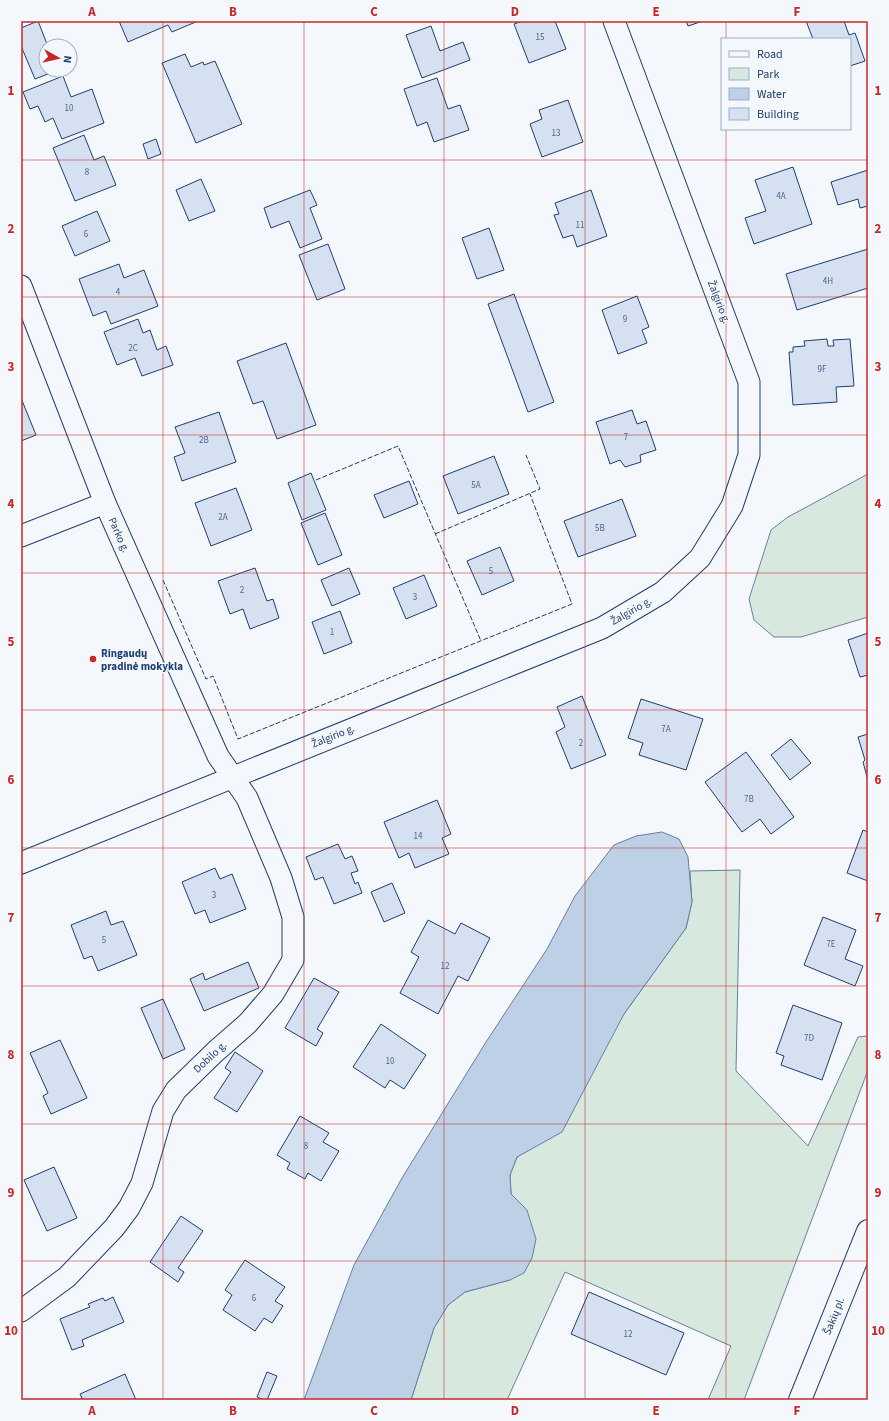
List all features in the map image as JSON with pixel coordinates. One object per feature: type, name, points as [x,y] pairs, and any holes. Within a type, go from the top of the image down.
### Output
[{"type":"main road","name":"Šakių pl.","points":[[800,1400],[868,1232]]},
{"type":"street","name":"Žalgirio g.","points":[[21,863],[602,628],[663,592],[700,558],[732,506],[749,455],[749,382],[614,21]]},
{"type":"street","name":"Parko g.","points":[[21,286],[105,503],[218,756],[232,777]]},
{"type":"street","points":[[21,536],[105,503]]},
{"type":"street","name":"Dobilo g.","points":[[21,1311],[67,1277],[114,1228],[129,1208],[142,1183],[163,1111],[176,1090],[215,1052],[248,1023],[273,994],[293,960],[293,917],[281,878],[247,798],[232,777]]},
{"type":"green space","points":[[868,474],[868,617],[801,637],[774,637],[754,620],[749,599],[771,530],[788,517]]},
{"type":"green space","points":[[740,870],[736,1071],[808,1146],[858,1037],[868,1036],[868,1070],[744,1400],[708,1400],[731,1346],[565,1272],[507,1400],[411,1400],[434,1328],[448,1305],[465,1292],[510,1280],[527,1210],[511,1194],[510,1175],[517,1157],[536,1146],[624,1014],[686,928],[692,902],[690,871]]},
{"type":"water","points":[[662,832],[679,839],[688,857],[692,902],[686,928],[624,1014],[562,1132],[517,1157],[510,1175],[511,1194],[527,1210],[536,1239],[532,1258],[524,1273],[510,1280],[465,1292],[448,1305],[434,1328],[411,1400],[304,1400],[354,1265],[402,1178],[486,1042],[547,949],[575,896],[614,845],[636,836]]},
{"type":"building","points":[[38,21],[45,38],[38,38],[38,78],[35,79],[21,46],[21,28]]},
{"type":"building","points":[[119,21],[198,21],[172,32],[168,25],[128,42]]},
{"type":"building","points":[[523,21],[555,21],[566,49],[529,63],[514,24]]},
{"type":"building","points":[[686,21],[703,21],[688,26]]},
{"type":"building","points":[[806,21],[844,21],[849,35],[855,33],[865,61],[851,66],[851,38],[813,38]]},
{"type":"building","points":[[431,26],[440,51],[463,42],[470,60],[422,78],[406,35]]},
{"type":"building","points":[[185,54],[191,67],[203,62],[204,65],[215,61],[242,124],[196,143],[162,63]]},
{"type":"building","points":[[58,78],[64,78],[71,97],[92,89],[104,123],[62,139],[53,118],[45,122],[38,106],[30,109],[23,92]]},
{"type":"building","points":[[437,78],[448,109],[460,105],[469,130],[434,142],[427,122],[417,126],[404,89]]},
{"type":"building","points":[[568,100],[583,142],[542,157],[530,124],[542,119],[539,110]]},
{"type":"building","points":[[84,135],[94,160],[104,156],[116,185],[75,201],[53,148]]},
{"type":"building","points":[[156,139],[161,154],[148,159],[143,144]]},
{"type":"building","points":[[793,167],[812,224],[754,244],[745,218],[766,211],[755,180]]},
{"type":"building","points":[[868,170],[868,206],[860,208],[858,199],[838,205],[831,182]]},
{"type":"building","points":[[201,179],[215,211],[189,221],[176,190]]},
{"type":"building","points":[[310,190],[317,205],[310,208],[322,239],[300,248],[289,221],[271,228],[264,208]]},
{"type":"building","points":[[591,190],[607,236],[577,247],[573,235],[563,238],[554,215],[559,214],[555,203]]},
{"type":"building","points":[[97,211],[110,241],[75,256],[62,226]]},
{"type":"building","points":[[489,228],[504,270],[477,279],[462,238]]},
{"type":"building","points":[[328,244],[345,289],[317,300],[299,255]]},
{"type":"building","points":[[868,249],[868,288],[797,310],[786,274]]},
{"type":"building","points":[[119,264],[124,278],[144,270],[158,306],[111,324],[106,311],[93,316],[79,279]]},
{"type":"building","points":[[514,294],[554,402],[528,412],[488,304]]},
{"type":"building","points":[[637,296],[649,327],[642,330],[647,343],[618,354],[602,310]]},
{"type":"building","points":[[138,319],[143,333],[150,330],[157,350],[166,346],[173,365],[142,376],[135,358],[117,365],[104,332]]},
{"type":"building","points":[[827,339],[828,346],[834,346],[833,340],[850,339],[854,386],[836,387],[837,402],[793,405],[789,352],[793,352],[793,347],[805,346],[804,341]]},
{"type":"building","points":[[286,343],[316,425],[277,439],[263,401],[253,404],[237,361]]},
{"type":"building","points":[[21,398],[36,435],[21,441]]},
{"type":"building","points":[[632,410],[637,424],[646,421],[656,450],[640,455],[641,462],[625,467],[620,460],[610,464],[596,422]]},
{"type":"building","points":[[219,412],[236,462],[182,481],[174,457],[185,453],[175,427]]},
{"type":"building","points":[[494,456],[509,494],[458,514],[443,476]]},
{"type":"building","points":[[311,473],[326,510],[302,520],[288,483]]},
{"type":"building","points":[[409,481],[418,504],[384,518],[374,495]]},
{"type":"building","points":[[236,488],[252,530],[211,546],[195,503]]},
{"type":"building","points":[[622,499],[636,536],[578,557],[564,521]]},
{"type":"building","points":[[325,513],[342,555],[318,565],[301,523]]},
{"type":"building","points":[[500,547],[514,581],[482,595],[467,561]]},
{"type":"building","points":[[255,568],[267,601],[273,599],[279,618],[250,629],[243,609],[230,614],[218,581]]},
{"type":"building","points":[[349,568],[360,594],[332,606],[321,580]]},
{"type":"building","points":[[424,575],[437,606],[406,619],[393,588]]},
{"type":"building","points":[[340,611],[352,643],[324,654],[312,622]]},
{"type":"building","points":[[868,633],[868,675],[860,677],[848,640]]},
{"type":"building","points":[[582,696],[606,755],[571,769],[556,732],[565,727],[557,707]]},
{"type":"building","points":[[641,699],[703,719],[686,770],[639,755],[643,743],[628,738]]},
{"type":"building","points":[[868,734],[868,781],[863,762],[865,760],[858,737]]},
{"type":"building","points":[[791,739],[811,763],[790,780],[771,755]]},
{"type":"building","points":[[746,752],[794,817],[771,834],[760,819],[742,832],[705,782]]},
{"type":"building","points":[[437,800],[451,834],[442,838],[449,854],[415,868],[409,853],[399,858],[384,822]]},
{"type":"building","points":[[863,830],[868,832],[868,881],[847,873]]},
{"type":"building","points":[[338,844],[345,859],[352,856],[358,871],[351,873],[355,884],[358,882],[362,893],[334,904],[323,877],[315,880],[306,857]]},
{"type":"building","points":[[215,868],[220,879],[232,874],[246,909],[210,923],[205,910],[195,914],[182,882]]},
{"type":"building","points":[[392,883],[405,913],[384,922],[371,892]]},
{"type":"building","points":[[106,911],[111,925],[123,921],[137,955],[98,971],[92,956],[84,959],[71,925]]},
{"type":"building","points":[[823,917],[856,930],[845,959],[863,966],[855,986],[804,965]]},
{"type":"building","points":[[428,920],[455,934],[461,923],[490,938],[468,981],[458,976],[438,1014],[400,993],[419,957],[411,952]]},
{"type":"building","points":[[248,962],[259,988],[204,1011],[190,979],[203,973],[205,980]]},
{"type":"building","points":[[314,978],[339,992],[317,1029],[323,1033],[316,1046],[285,1028]]},
{"type":"building","points":[[163,999],[185,1049],[163,1059],[141,1008]]},
{"type":"building","points":[[793,1005],[842,1023],[822,1080],[781,1065],[784,1056],[776,1053]]},
{"type":"building","points":[[381,1024],[426,1055],[404,1089],[390,1080],[385,1088],[353,1067]]},
{"type":"building","points":[[60,1040],[87,1098],[51,1114],[43,1096],[48,1093],[30,1053]]},
{"type":"building","points":[[235,1052],[263,1071],[237,1112],[214,1098],[231,1072],[225,1068]]},
{"type":"building","points":[[300,1116],[329,1133],[323,1142],[339,1151],[321,1181],[308,1173],[305,1179],[287,1169],[290,1163],[277,1155]]},
{"type":"building","points":[[54,1167],[77,1218],[47,1231],[24,1180]]},
{"type":"building","points":[[181,1216],[203,1231],[178,1268],[184,1272],[178,1282],[150,1262]]},
{"type":"building","points":[[245,1260],[285,1287],[275,1301],[283,1306],[272,1323],[264,1318],[255,1331],[223,1310],[232,1295],[225,1290]]},
{"type":"building","points":[[589,1292],[684,1333],[666,1375],[571,1334]]},
{"type":"building","points":[[113,1297],[124,1322],[82,1340],[84,1346],[72,1350],[60,1319],[90,1307],[88,1304],[103,1298],[105,1301]]},
{"type":"building","points":[[267,1372],[277,1376],[267,1400],[264,1400],[257,1397]]},
{"type":"building","points":[[125,1374],[136,1400],[83,1400],[80,1394]]},
{"type":"fence","points":[[316,480],[398,446],[481,641]]},
{"type":"fence","points":[[435,534],[540,489],[526,455]]},
{"type":"fence","points":[[163,580],[206,679],[213,676],[238,739],[572,604],[530,494]]},
{"type":"place","name":"Ringaudų pradinė mokykla","points":[[93,659]]}]
